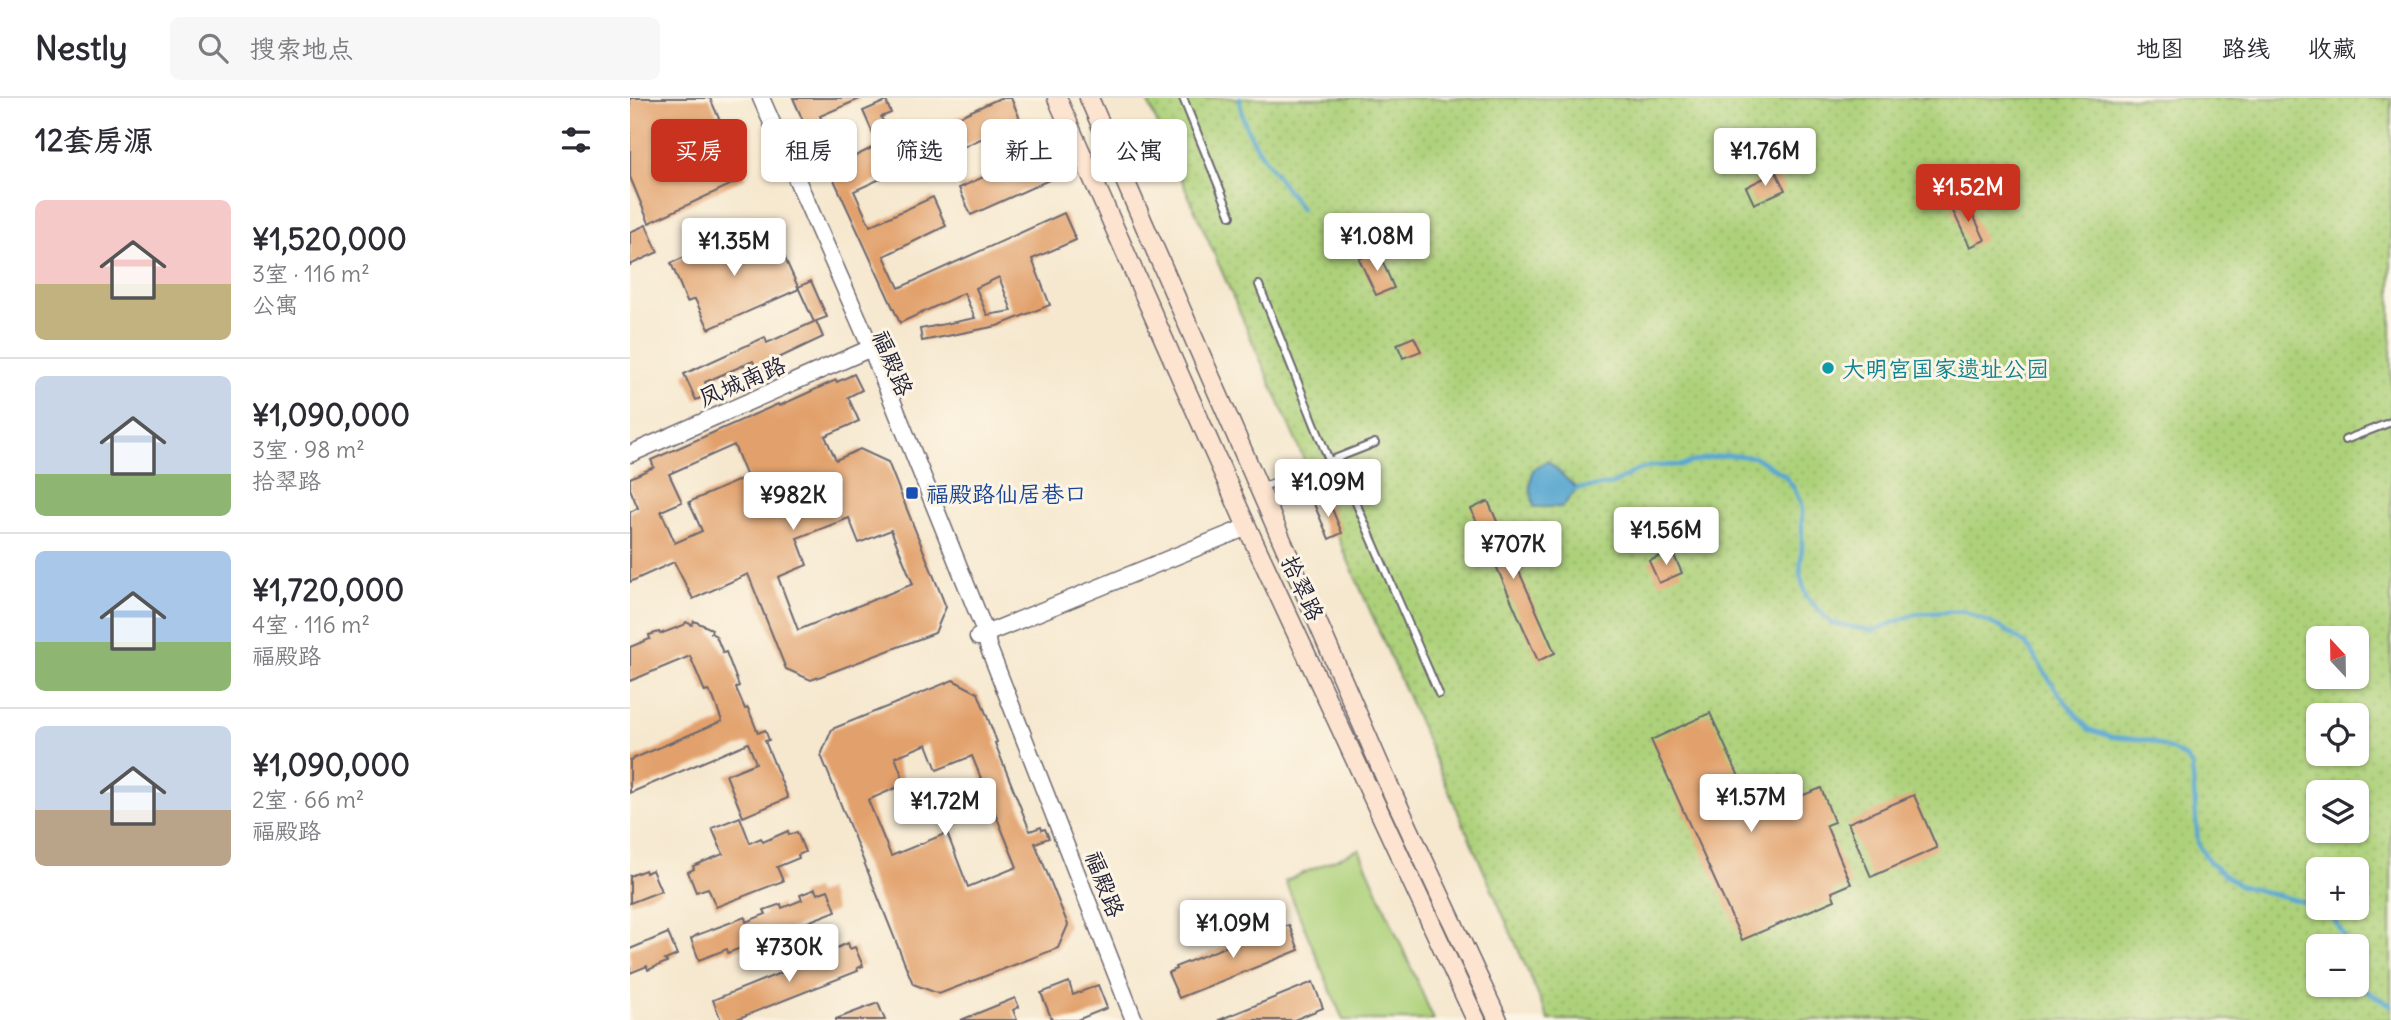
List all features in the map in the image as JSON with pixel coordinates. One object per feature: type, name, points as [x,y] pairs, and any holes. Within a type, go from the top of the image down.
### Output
[{"type":"main road","name":"拾翠路","points":[[1057,98],[1247,527],[1476,1020]]},
{"type":"main road","name":"拾翠路","points":[[1089,98],[1385,777],[1498,1020]]},
{"type":"street","name":"福殿路","points":[[750,98],[868,350]]},
{"type":"street","name":"福殿路","points":[[761,98],[868,350],[1134,1020]]},
{"type":"street","name":"凤城南路","points":[[630,454],[868,350]]},
{"type":"street","points":[[984,639],[1247,527]]},
{"type":"lane","points":[[1183,98],[1231,216]]},
{"type":"lane","points":[[1259,285],[1334,461],[1439,694]]},
{"type":"lane","points":[[2346,440],[2391,422]]},
{"type":"lane","points":[[1261,488],[1375,443]]},
{"type":"green space","name":"大明宫国家遗址公园","points":[[1146,98],[2391,98],[2391,1020],[1549,1020],[1183,182],[1187,182],[1187,119],[1155,119]]},
{"type":"green space","points":[[1359,849],[1434,1020],[1343,1020],[1285,881]]},
{"type":"water","points":[[1548,461],[1577,489],[1562,507],[1534,507],[1530,486],[1533,470]]},
{"type":"building","points":[[630,98],[710,98],[719,119],[651,119],[651,182],[736,182],[649,223],[630,177]]},
{"type":"building","points":[[793,98],[862,98],[820,116],[821,119],[802,119]]},
{"type":"building","points":[[1000,98],[1011,98],[1020,119],[981,119],[981,139],[967,145],[967,119],[954,119]]},
{"type":"building","points":[[886,101],[891,113],[881,117],[882,119],[871,119],[871,129],[863,111]]},
{"type":"building","points":[[871,148],[871,182],[874,182],[854,191],[870,226],[933,197],[946,226],[884,256],[899,288],[1064,213],[1076,240],[1032,259],[1050,305],[997,326],[922,341],[920,329],[975,318],[964,293],[900,323],[835,182],[857,182],[857,155]],"holes":[[[999,277],[1012,311],[987,315],[976,288]]]},
{"type":"building","points":[[1776,172],[1785,190],[1754,204],[1746,187]]},
{"type":"building","points":[[981,178],[981,182],[1045,182],[971,215],[959,188]]},
{"type":"building","points":[[1966,200],[1985,240],[1970,247],[1951,207]]},
{"type":"building","points":[[1389,222],[1396,239],[1380,245],[1373,229]]},
{"type":"building","points":[[646,225],[658,252],[630,265],[630,232]]},
{"type":"building","points":[[748,229],[758,252],[778,243],[799,289],[709,329],[695,299],[687,302],[671,263]]},
{"type":"building","points":[[1378,251],[1394,288],[1376,295],[1359,259]]},
{"type":"building","points":[[811,281],[827,317],[816,321],[823,337],[768,363],[770,367],[758,372],[753,361],[705,382],[710,394],[696,400],[684,374],[765,337],[767,343],[814,322],[798,287]]},
{"type":"building","points":[[1414,337],[1421,351],[1403,358],[1397,344]]},
{"type":"building","points":[[854,374],[862,390],[848,397],[859,421],[825,436],[836,460],[860,449],[888,462],[946,607],[935,633],[811,680],[786,669],[748,574],[693,599],[674,562],[630,582],[630,512],[638,508],[630,489],[630,478],[654,467],[651,460],[778,404],[779,406],[836,380],[837,382]],"holes":[[[734,445],[747,477],[689,502],[702,531],[675,543],[661,511],[682,502],[669,474]],[[849,518],[859,543],[891,530],[913,584],[798,630],[778,577],[807,565],[797,538]]]},
{"type":"building","points":[[1328,499],[1342,533],[1329,539],[1314,504]]},
{"type":"building","points":[[1488,501],[1555,653],[1538,661],[1471,509]]},
{"type":"building","points":[[1672,551],[1682,573],[1659,583],[1649,561]]},
{"type":"building","points":[[694,621],[712,629],[711,633],[716,636],[723,653],[726,652],[745,709],[748,708],[758,733],[765,730],[769,740],[765,741],[788,798],[743,817],[726,775],[756,763],[748,743],[630,793],[630,760],[722,721],[713,697],[708,691],[705,692],[690,656],[630,681],[630,647],[650,639],[649,635],[660,634],[686,622],[692,625]]},
{"type":"building","points":[[953,680],[978,693],[1030,831],[1041,827],[1049,838],[1035,843],[1068,925],[1058,948],[939,994],[913,984],[821,755],[832,729]],"holes":[[[927,744],[937,770],[972,756],[1017,867],[968,887],[947,833],[891,856],[868,800],[905,784],[895,757]]]},
{"type":"building","points":[[1710,713],[1756,814],[1821,788],[1834,822],[1826,825],[1851,884],[1832,892],[1835,900],[1742,940],[1651,740]]},
{"type":"building","points":[[1914,795],[1937,848],[1871,877],[1848,823]]},
{"type":"building","points":[[740,817],[750,843],[761,838],[763,842],[788,831],[789,835],[797,832],[805,852],[798,855],[799,858],[777,867],[783,881],[716,907],[708,888],[696,892],[688,872],[694,869],[693,866],[723,854],[712,828]]},
{"type":"building","points":[[645,870],[646,873],[652,870],[661,891],[630,903],[630,876]]},
{"type":"building","points":[[815,889],[817,894],[828,890],[836,911],[728,953],[727,949],[699,960],[691,939],[697,935],[745,917],[746,922],[766,914],[764,910],[781,904],[782,908],[802,900],[800,895]]},
{"type":"building","points":[[1280,925],[1281,928],[1289,925],[1299,950],[1179,998],[1168,973],[1176,969],[1175,967]]},
{"type":"building","points":[[668,933],[677,955],[648,970],[647,966],[630,973],[630,949]]},
{"type":"building","points":[[848,943],[850,949],[855,947],[863,966],[857,968],[858,971],[734,1020],[721,1020],[713,1000],[833,952],[832,950]]},
{"type":"building","points":[[1069,982],[1073,995],[1098,985],[1107,1008],[1077,1020],[1052,1020],[1041,993]]},
{"type":"building","points":[[1313,982],[1323,1008],[1294,1020],[1219,1020]]},
{"type":"building","points":[[1015,998],[1019,1007],[1013,1010],[1017,1020],[961,1020]]},
{"type":"building","points":[[878,1003],[885,1020],[836,1020],[836,1019]]},
{"type":"waterway","points":[[1240,98],[1246,126],[1254,141],[1301,209]]},
{"type":"waterway","points":[[1577,489],[1613,484],[1635,471],[1652,466],[1682,465],[1729,455],[1755,457],[1784,475],[1794,488],[1802,507],[1800,574],[1806,596],[1831,623],[1873,631],[1915,614],[1963,611],[2004,629],[2027,645],[2056,690],[2088,729],[2112,737],[2148,740],[2185,757],[2192,766],[2198,844],[2211,864],[2238,885],[2306,903]]},
{"type":"waterway","points":[[2334,920],[2343,934]]},
{"type":"waterway","points":[[2369,992],[2391,1005]]},
{"type":"place","name":"大明宫国家遗址公园","points":[[1828,368]]},
{"type":"place","name":"福殿路仙居巷口","points":[[912,493]]}]
